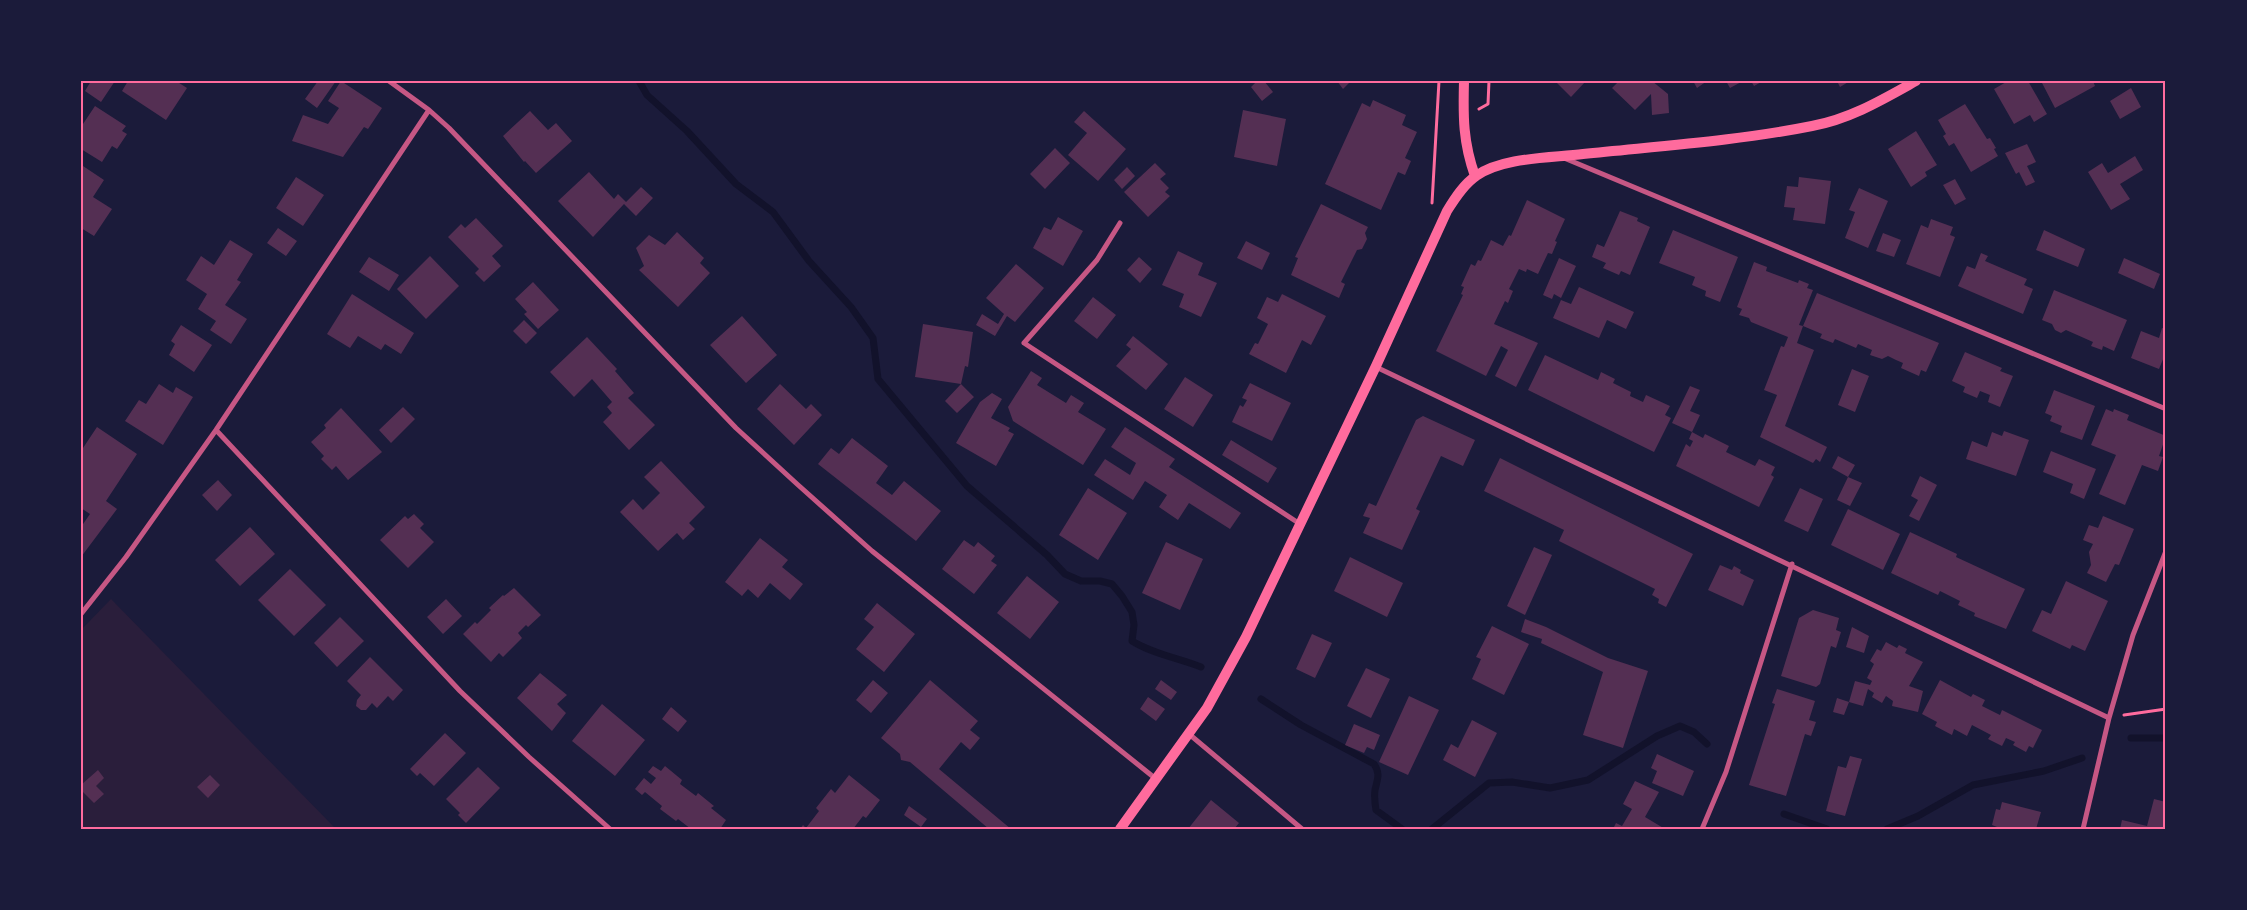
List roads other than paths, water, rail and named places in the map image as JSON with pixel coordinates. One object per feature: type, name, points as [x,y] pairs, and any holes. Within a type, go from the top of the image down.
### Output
[{"type":"main road","points":[[1464,81],[1463,117],[1466,151],[1476,176]]},
{"type":"main road","points":[[1120,829],[1207,708],[1246,636],[1376,366],[1447,211],[1456,195],[1476,176],[1491,168],[1511,163],[1739,137],[1812,126],[1844,118],[1916,81]]},
{"type":"street","points":[[388,81],[429,110],[474,153],[736,428],[797,484],[872,550],[1156,779]]},
{"type":"street","points":[[81,614],[120,565],[216,430],[429,110]]},
{"type":"street","points":[[1561,157],[2166,409]]},
{"type":"street","points":[[1120,223],[1098,260],[1024,343],[1300,524]]},
{"type":"street","points":[[1376,366],[1792,564],[2109,718]]},
{"type":"street","points":[[216,430],[460,691],[529,758],[610,829]]},
{"type":"street","points":[[2083,829],[2109,718],[2133,635],[2166,551]]},
{"type":"street","points":[[1702,829],[1726,772],[1792,564]]},
{"type":"street","points":[[1189,734],[1302,829]]},
{"type":"waterway","points":[[639,81],[647,95],[687,131],[736,184],[773,212],[809,261],[851,307],[873,338],[878,379],[967,486],[1047,555],[1065,574],[1081,581],[1100,581],[1112,584],[1132,612],[1134,625],[1132,641],[1157,653],[1201,667]]},
{"type":"waterway","points":[[1261,699],[1301,725],[1374,764],[1378,774],[1375,793],[1376,810],[1402,829]]},
{"type":"waterway","points":[[1432,829],[1489,783],[1512,782],[1550,788],[1588,780],[1657,736],[1680,726],[1694,732],[1707,744]]},
{"type":"waterway","points":[[2131,738],[2166,738]]},
{"type":"waterway","points":[[1887,829],[1918,816],[1973,785],[2044,771],[2082,758]]},
{"type":"waterway","points":[[1784,814],[1827,829]]}]
